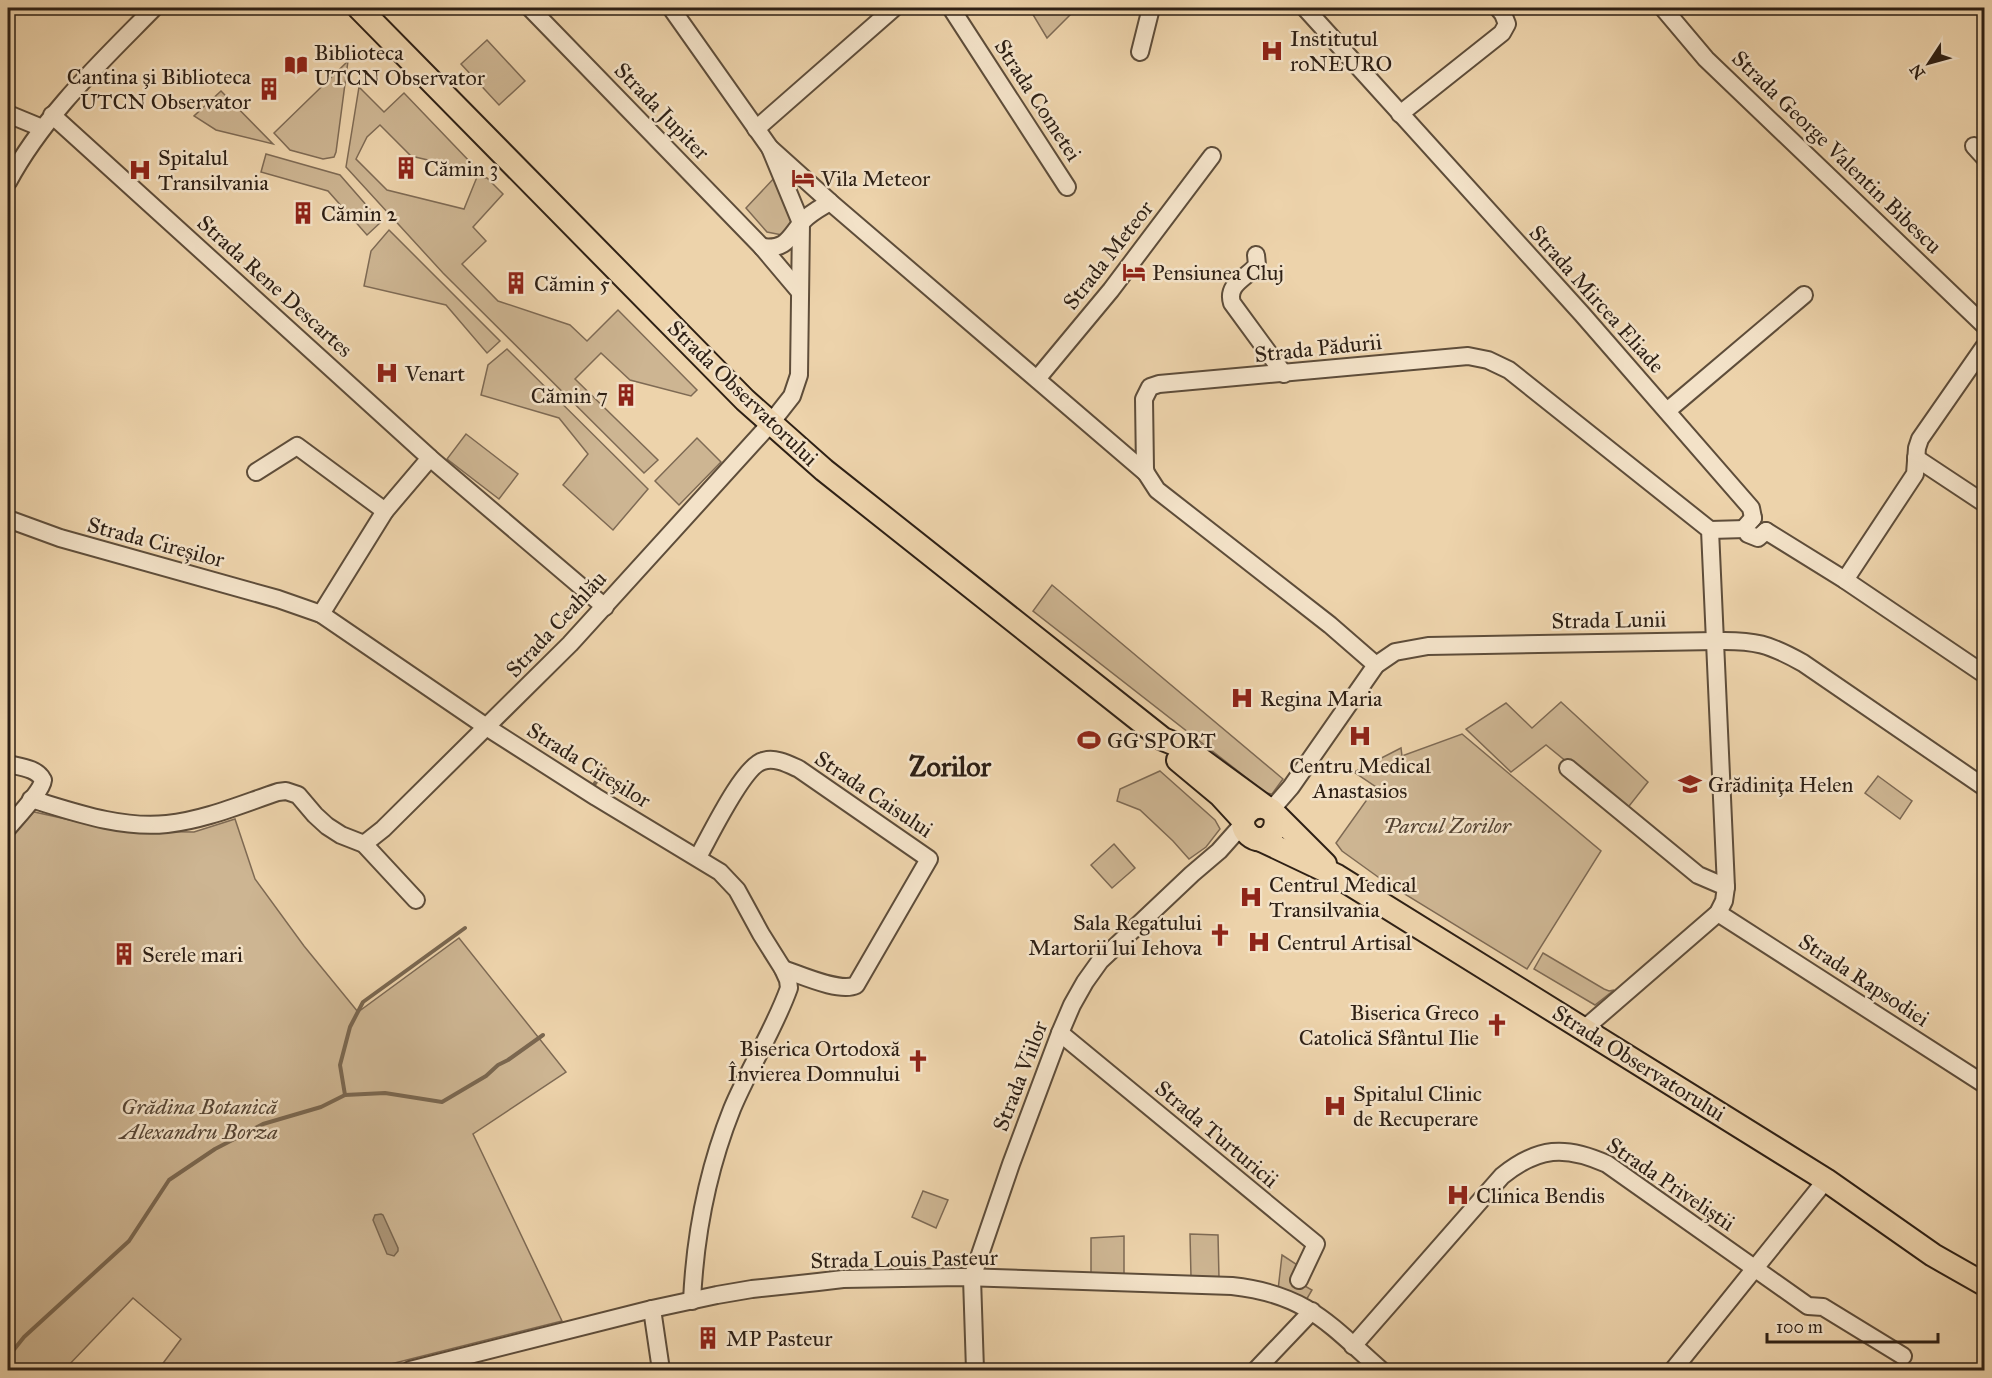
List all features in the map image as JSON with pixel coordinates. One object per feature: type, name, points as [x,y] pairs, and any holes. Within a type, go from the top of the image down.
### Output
[{"type":"main road","name":"Strada Observatorului","points":[[358,8],[770,424],[824,470],[1163,739],[1185,748],[1271,811],[1337,876]]},
{"type":"main road","name":"Strada Observatorului","points":[[1163,739],[1175,757],[1244,828],[1337,876],[1827,1180],[1936,1256],[1984,1284]]},
{"type":"main road","points":[[1244,828],[1248,812],[1252,808],[1262,806],[1271,811]]},
{"type":"main road","name":"Strada Observatorului","points":[[1936,1256],[1951,1271],[1984,1296]]},
{"type":"street","points":[[8,182],[47,122],[154,8]]},
{"type":"street","name":"Strada Jupiter","points":[[530,8],[762,247],[800,292]]},
{"type":"street","points":[[756,129],[894,8]]},
{"type":"street","name":"Strada Cometei","points":[[951,8],[1067,187]]},
{"type":"street","points":[[1140,52],[1151,8]]},
{"type":"street","name":"Strada Mircea Eliade","points":[[1305,8],[1582,314],[1751,507],[1750,524],[1763,520],[1766,531],[1845,580],[1984,674]]},
{"type":"street","points":[[1400,114],[1502,33],[1507,24],[1498,8]]},
{"type":"street","name":"Strada George Valentin Bibescu","points":[[1663,8],[1706,58],[1984,325]]},
{"type":"street","points":[[676,9],[770,148],[1146,473],[1157,490],[1330,625],[1376,664]]},
{"type":"street","name":"Strada Rene Descartes","points":[[8,114],[47,122],[430,458],[604,607]]},
{"type":"street","points":[[770,148],[801,223],[797,384],[787,403],[770,424]]},
{"type":"street","name":"Strada Meteor","points":[[1037,379],[1111,290],[1212,156]]},
{"type":"street","points":[[762,247],[783,244],[815,210],[830,202]]},
{"type":"street","points":[[1256,255],[1257,265],[1233,287],[1230,297],[1232,303],[1284,374]]},
{"type":"street","points":[[1667,411],[1804,295]]},
{"type":"street","points":[[1845,580],[1916,474],[1916,458],[1920,439],[1983,352]]},
{"type":"street","name":"Strada Pădurii","points":[[1146,473],[1144,399],[1150,387],[1159,384],[1468,356],[1488,360],[1509,370],[1710,530]]},
{"type":"street","name":"Strada Ceahlău","points":[[364,844],[383,829],[488,728],[604,607],[770,424]]},
{"type":"street","points":[[256,472],[297,446],[385,511]]},
{"type":"street","points":[[321,614],[385,511],[430,458]]},
{"type":"street","points":[[1916,458],[1984,502]]},
{"type":"street","name":"Strada Cireșilor","points":[[8,519],[60,538],[278,599],[321,614],[488,728],[596,797],[698,857],[720,872],[737,890],[783,969],[789,988],[733,1108],[714,1165],[696,1251],[692,1301]]},
{"type":"street","points":[[1584,1029],[1718,913],[1724,901],[1726,887],[1710,530],[1750,524]]},
{"type":"street","name":"Strada Lunii","points":[[1271,811],[1291,787],[1376,664],[1395,652],[1428,646],[1756,642],[1780,650],[1803,663],[1984,788]]},
{"type":"street","name":"Strada Caisului","points":[[698,857],[747,772],[761,761],[770,760],[789,764],[799,769],[928,859],[856,985],[850,988],[836,986],[783,969]]},
{"type":"street","points":[[8,764],[40,775],[43,785],[8,828]]},
{"type":"street","points":[[1568,768],[1698,875],[1726,887]]},
{"type":"street","points":[[31,799],[117,822],[165,824],[191,820],[286,790],[298,795],[327,826],[341,835],[364,844],[416,900]]},
{"type":"street","name":"Strada Viilor","points":[[1219,851],[1242,839],[1244,828]]},
{"type":"street","name":"Strada Viilor","points":[[975,1371],[972,1278],[1011,1164],[1060,1033],[1085,982],[1100,962],[1244,828]]},
{"type":"street","name":"Strada Rapsodiei","points":[[1718,913],[1984,1084]]},
{"type":"street","name":"Strada Turturicii","points":[[1060,1033],[1316,1244],[1299,1280]]},
{"type":"street","name":"Strada Priveliștii","points":[[1353,1346],[1502,1176],[1519,1162],[1534,1155],[1552,1151],[1591,1156],[1607,1164],[1808,1306],[1823,1307],[1903,1356]]},
{"type":"street","points":[[1673,1371],[1827,1180]]},
{"type":"street","name":"Strada Louis Pasteur","points":[[410,1371],[652,1309],[752,1288],[843,1279],[972,1278],[1232,1286],[1270,1292],[1312,1311],[1381,1371]]},
{"type":"street","points":[[652,1309],[661,1371]]},
{"type":"street","points":[[1256,1371],[1312,1311]]},
{"type":"green space","points":[[1029,8],[1077,8],[1047,38]]},
{"type":"green space","points":[[487,40],[525,81],[499,105],[461,64]]},
{"type":"green space","points":[[348,61],[334,157],[323,159],[290,150],[274,133]]},
{"type":"green space","points":[[359,87],[384,112],[404,93],[472,164],[466,169],[411,156],[380,125],[367,137],[356,159],[387,190],[464,209],[477,177],[487,178],[503,194],[473,227],[486,241],[462,264],[498,301],[570,325],[587,341],[618,310],[697,390],[691,396],[630,380],[601,353],[575,379],[658,460],[644,473],[443,273],[346,167]]},
{"type":"green space","points":[[221,91],[273,144],[216,130],[194,116]]},
{"type":"green space","points":[[266,154],[340,175],[381,222],[367,235],[328,191],[261,172]]},
{"type":"green space","points":[[778,174],[792,210],[791,226],[782,235],[767,232],[746,208]]},
{"type":"green space","points":[[389,230],[500,341],[487,353],[446,305],[364,286],[371,251]]},
{"type":"green space","points":[[507,349],[648,489],[613,530],[563,485],[588,454],[559,418],[481,395],[488,365]]},
{"type":"green space","points":[[466,434],[518,474],[499,499],[447,459]]},
{"type":"green space","points":[[697,438],[721,462],[679,505],[655,481]]},
{"type":"green space","points":[[1052,585],[1283,779],[1272,794],[1266,793],[1033,611]]},
{"type":"green space","points":[[1561,702],[1648,782],[1626,810],[1546,745],[1511,772],[1466,729],[1506,703],[1532,728]]},
{"type":"green space","name":"Parcul Zorilor","points":[[1462,734],[1601,851],[1527,969],[1385,882],[1342,851],[1336,843],[1376,787],[1354,772],[1401,748],[1402,756]]},
{"type":"green space","points":[[1160,771],[1215,820],[1220,829],[1206,847],[1189,859],[1140,810],[1117,801],[1120,789]]},
{"type":"green space","points":[[1878,776],[1912,801],[1900,819],[1865,793]]},
{"type":"green space","name":"Grădina Botanică Alexandru Borza","points":[[30,811],[119,831],[194,832],[235,819],[255,879],[304,946],[358,1012],[459,938],[566,1072],[473,1134],[562,1321],[367,1370],[158,1370],[181,1339],[133,1298],[64,1370],[8,1370],[8,840]]},
{"type":"green space","points":[[1114,844],[1135,868],[1112,888],[1091,865]]},
{"type":"green space","points":[[1543,953],[1604,989],[1614,990],[1595,1005],[1534,969]]},
{"type":"green space","points":[[923,1191],[948,1200],[936,1228],[912,1217]]},
{"type":"green space","points":[[1190,1234],[1218,1235],[1219,1278],[1191,1277]]},
{"type":"green space","points":[[1124,1236],[1124,1276],[1091,1277],[1091,1238]]},
{"type":"green space","points":[[1282,1255],[1299,1266],[1296,1281],[1312,1290],[1305,1302],[1278,1290]]},
{"type":"shaded area","points":[[381,1214],[398,1248],[394,1256],[387,1254],[373,1220],[375,1215]]},
{"type":"waterway","points":[[591,789],[605,769]]},
{"type":"waterway","points":[[345,1095],[340,1065],[350,1027],[363,1002],[465,928]]},
{"type":"waterway","points":[[8,1357],[24,1337],[129,1241],[169,1180],[215,1149],[263,1124],[321,1107],[345,1095],[385,1093],[442,1102],[486,1076],[498,1065],[543,1035]]},
{"type":"place","name":"Institutul roNEURO","points":[[1272,51]]},
{"type":"place","name":"Biblioteca UTCN Observator","points":[[296,65]]},
{"type":"place","name":"Cantina și Biblioteca UTCN Observator","points":[[269,89]]},
{"type":"place","name":"Cămin 3","points":[[406,168]]},
{"type":"place","name":"Spitalul Transilvania","points":[[140,170]]},
{"type":"place","name":"Vila Meteor","points":[[803,178]]},
{"type":"place","name":"Cămin 2","points":[[303,213]]},
{"type":"place","name":"Pensiunea Cluj","points":[[1134,272]]},
{"type":"place","name":"Cămin 5","points":[[516,283]]},
{"type":"place","name":"Venart","points":[[387,373]]},
{"type":"place","name":"Cămin 7","points":[[626,395]]},
{"type":"place","name":"Regina Maria","points":[[1242,698]]},
{"type":"place","name":"Centru Medical Anastasios","points":[[1360,736]]},
{"type":"place","name":"GG SPORT","points":[[1089,740]]},
{"type":"place","name":"Grădinița Helen","points":[[1690,784]]},
{"type":"place","name":"Centrul Medical Transilvania","points":[[1251,897]]},
{"type":"place","name":"Sala Regatului Martorii lui Iehova","points":[[1220,935]]},
{"type":"place","name":"Centrul Artisal","points":[[1259,942]]},
{"type":"place","name":"Serele mari","points":[[124,954]]},
{"type":"place","name":"Biserica Greco Catolică Sfântul Ilie","points":[[1497,1025]]},
{"type":"place","name":"Biserica Ortodoxă Învierea Domnului","points":[[918,1061]]},
{"type":"place","name":"Spitalul Clinic de Recuperare","points":[[1335,1106]]},
{"type":"place","name":"Clinica Bendis","points":[[1458,1195]]},
{"type":"place","name":"MP Pasteur","points":[[708,1338]]},
{"type":"district","name":"Zorilor","points":[[950,766]]}]
